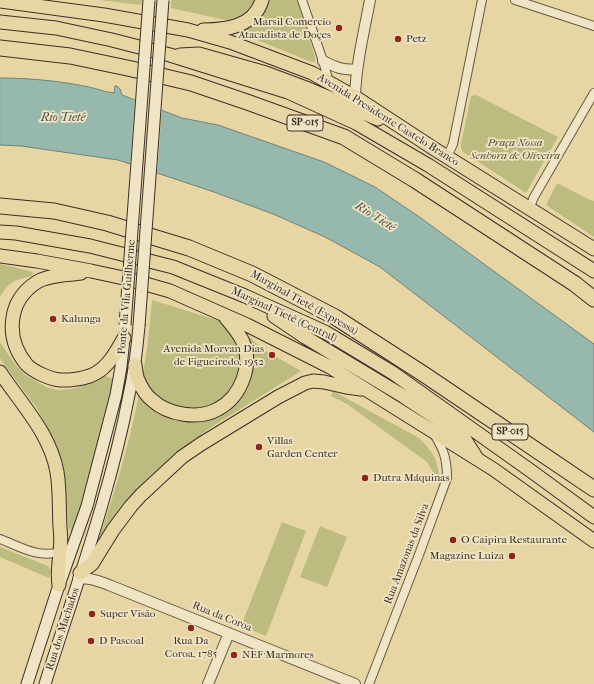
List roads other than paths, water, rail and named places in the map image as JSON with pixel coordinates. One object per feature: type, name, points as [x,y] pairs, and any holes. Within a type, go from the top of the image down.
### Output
[{"type":"highway","points":[[188,30],[220,30],[235,27],[256,13],[262,0]]},
{"type":"highway","name":"Avenida Presidente Castelo Branco","points":[[0,1],[104,15],[188,30],[230,42],[312,73],[355,97],[395,124],[594,249]]},
{"type":"highway","points":[[0,22],[56,28],[112,40],[288,92],[356,123],[428,165],[594,271]]},
{"type":"highway","name":"SP-015","points":[[0,48],[70,56],[191,83],[344,137],[415,180],[574,284],[594,299]]},
{"type":"highway","points":[[170,56],[200,54],[266,73],[306,88],[372,117],[395,124]]},
{"type":"highway","name":"Marginal Tietê (Expressa)","points":[[0,206],[54,211],[107,222],[189,248],[252,274],[335,317],[425,375],[594,489]]},
{"type":"highway","name":"Marginal Tietê (Central)","points":[[0,232],[16,233],[90,246],[174,267],[245,296],[325,332],[393,374],[594,517]]},
{"type":"highway","points":[[0,256],[37,261],[128,279],[170,291],[247,325],[330,367],[493,469],[594,541]]},
{"type":"highway","points":[[91,272],[47,278],[38,282],[22,294],[12,323],[13,337],[19,352],[28,366],[43,375],[60,380],[78,380],[92,375],[102,369],[112,356],[125,332]]},
{"type":"highway","points":[[574,284],[594,290]]},
{"type":"highway","points":[[245,296],[305,337],[403,396],[462,435],[479,461]]},
{"type":"highway","points":[[134,365],[138,380],[146,393],[151,400],[162,408],[190,416],[206,414],[217,410],[227,403],[236,393],[247,367],[247,357],[242,340],[233,326],[223,315]]},
{"type":"highway","points":[[1,378],[25,406],[44,436],[53,458],[57,473],[61,537],[57,575],[59,585]]},
{"type":"highway","points":[[79,576],[92,564],[113,530],[130,506],[141,494],[182,458],[207,440],[278,397],[305,383],[313,381],[324,382],[366,390]]},
{"type":"main road","name":"Ponte da Vila Guilherme","points":[[59,585],[87,506],[114,402],[121,367],[125,332],[149,0]]},
{"type":"main road","name":"Ponte da Vila Guilherme","points":[[79,576],[101,508],[124,420],[134,365],[139,326],[163,0]]},
{"type":"main road","name":"Rua dos Machados","points":[[45,684],[79,576]]},
{"type":"main road","name":"Rua dos Machados","points":[[28,684],[59,585]]},
{"type":"street","points":[[302,0],[329,82]]},
{"type":"street","points":[[355,97],[357,69],[370,0]]},
{"type":"street","points":[[447,157],[453,144],[482,0]]},
{"type":"street","points":[[515,0],[594,26]]},
{"type":"street","points":[[323,62],[344,70],[357,69]]},
{"type":"street","points":[[529,209],[534,197],[594,93]]},
{"type":"street","name":"Rua Amazonas da Silva","points":[[369,684],[420,552],[446,478],[447,466],[445,454],[432,432]]},
{"type":"street","points":[[0,539],[43,554],[60,552]]},
{"type":"street","name":"Rua da Coroa","points":[[79,576],[109,585],[355,684]]},
{"type":"street","points":[[208,684],[229,633]]},
{"type":"water","name":"Rio Tietê","points":[[0,78],[34,79],[78,85],[114,93],[115,86],[117,86],[122,95],[182,118],[218,125],[324,162],[375,187],[418,216],[594,344],[594,432],[380,267],[325,237],[273,214],[214,192],[118,160],[21,146],[0,145]]},
{"type":"place","name":"Marsil Comercio Atacadista de Doçes","points":[[339,28]]},
{"type":"place","name":"Petz","points":[[398,39]]},
{"type":"place","name":"Kalunga","points":[[53,319]]},
{"type":"place","name":"Avenida Morvan Dias de Figueiredo, 1952","points":[[272,355]]},
{"type":"place","name":"Villas Garden Center","points":[[259,447]]},
{"type":"place","name":"Dutra Máquinas","points":[[365,478]]},
{"type":"place","name":"O Caipira Restaurante","points":[[453,540]]},
{"type":"place","name":"Magazine Luiza","points":[[512,556]]},
{"type":"place","name":"Super Visão","points":[[92,614]]},
{"type":"place","name":"Rua Da Coroa, 1785","points":[[191,628]]},
{"type":"place","name":"D Pascoal","points":[[91,641]]},
{"type":"place","name":"NEF Marmores","points":[[234,655]]},
{"type":"park label","name":"Praça Nossa Senhora de Oliveira","points":[[515,149]]}]
